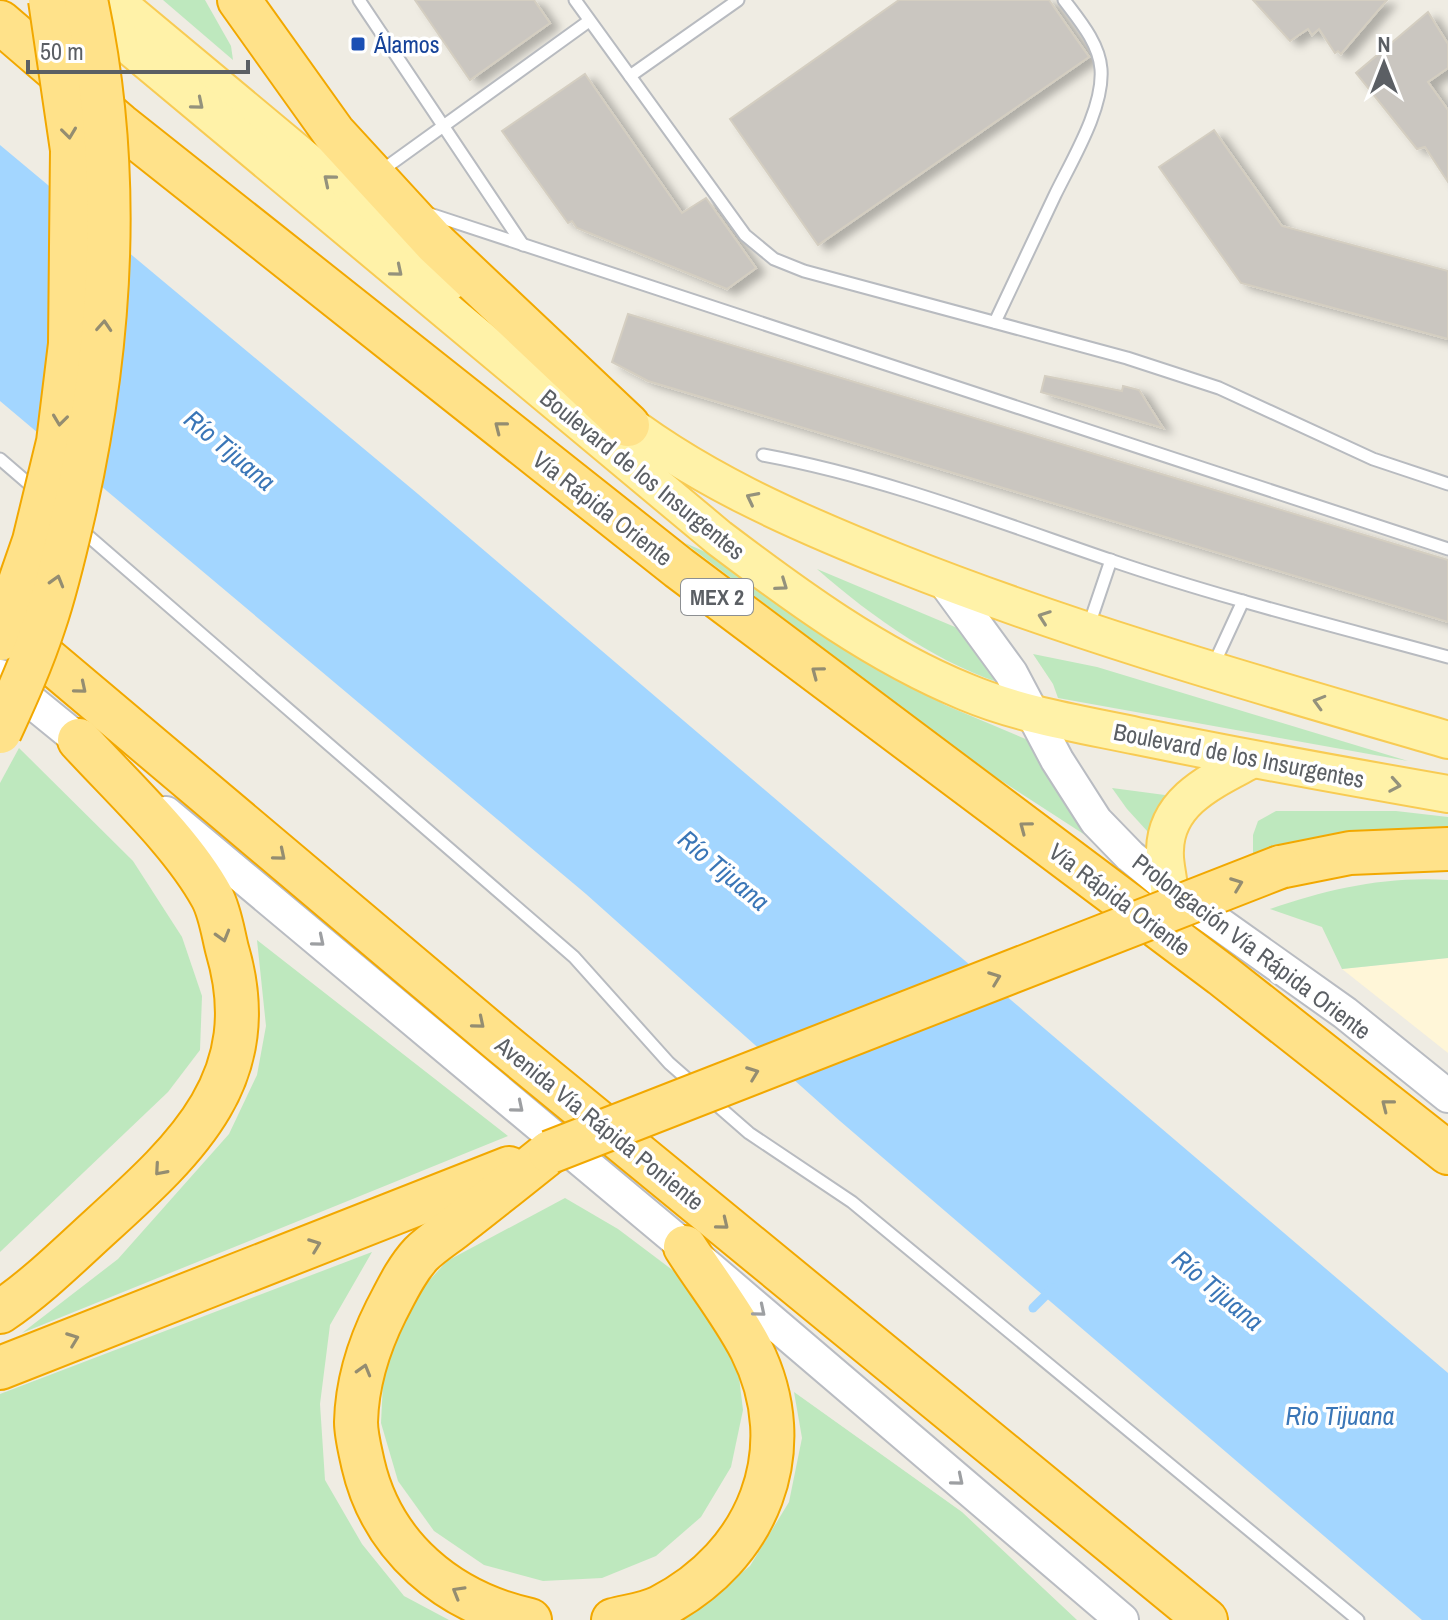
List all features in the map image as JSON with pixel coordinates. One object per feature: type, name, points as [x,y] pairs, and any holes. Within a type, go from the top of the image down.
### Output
[{"type":"highway","points":[[0,639],[34,541],[48,485],[58,442],[70,344],[72,150],[50,0]]},
{"type":"highway","points":[[0,732],[44,626],[64,557],[88,451],[102,353],[108,263],[107,148],[96,47],[86,0]]},
{"type":"highway","points":[[239,0],[334,133],[436,244],[628,425]]},
{"type":"highway","name":"Vía Rápida Oriente","points":[[0,22],[120,125],[679,568],[1222,975],[1448,1153]]},
{"type":"highway","name":"Avenida Vía Rápida Poniente","points":[[0,620],[513,1052],[1206,1620]]},
{"type":"highway","points":[[0,1312],[28,1294],[154,1179],[210,1112],[230,1069],[238,1023],[235,975],[212,899],[177,848],[79,740]]},
{"type":"highway","points":[[0,1368],[1280,867],[1350,853],[1448,849]]},
{"type":"highway","points":[[530,1620],[503,1614],[458,1593],[429,1573],[408,1553],[385,1523],[369,1492],[356,1424],[360,1381],[374,1335],[399,1286],[422,1253],[550,1152]]},
{"type":"highway","points":[[613,1620],[658,1608],[697,1583],[729,1553],[755,1515],[768,1483],[773,1443],[763,1381],[751,1349],[685,1247]]},
{"type":"main road","name":"Boulevard de los Insurgentes","points":[[74,0],[612,450],[778,583],[854,634],[967,693],[1034,715],[1251,760],[1448,794]]},
{"type":"main road","name":"Boulevard de los Insurgentes","points":[[114,0],[400,240],[628,425],[706,475],[808,527],[1086,632],[1448,740]]},
{"type":"main road","name":"Prolongación Vía Rápida Oriente","points":[[943,580],[1011,673],[1057,760],[1096,821],[1130,856],[1169,888],[1345,1013],[1448,1096]]},
{"type":"main road","name":"Avenida Vía Rápida Poniente","points":[[0,676],[685,1247],[1122,1620]]},
{"type":"main road","points":[[1169,888],[1165,850],[1168,829],[1178,809],[1211,781],[1251,760]]},
{"type":"lane","points":[[359,0],[523,245]]},
{"type":"lane","points":[[575,0],[745,235],[774,259],[804,271],[1127,358],[1219,388],[1373,459],[1448,484]]},
{"type":"lane","points":[[630,76],[738,0]]},
{"type":"lane","points":[[995,322],[1086,131],[1098,97],[1101,71],[1097,50],[1064,0]]},
{"type":"lane","points":[[589,21],[444,124],[387,190],[523,245],[1448,549]]},
{"type":"lane","points":[[763,455],[812,464],[892,487],[1243,601],[1448,657]]},
{"type":"lane","points":[[0,459],[574,957],[669,1063],[749,1133],[852,1202],[1358,1620]]},
{"type":"lane","points":[[1086,632],[1111,560]]},
{"type":"lane","points":[[1211,670],[1243,601]]},
{"type":"shaded area","points":[[1448,958],[1448,1053],[1342,969]]},
{"type":"green space","points":[[163,0],[205,0],[231,46],[233,60]]},
{"type":"green space","points":[[685,543],[733,564],[870,661],[945,705],[1028,740],[1042,754],[1102,846],[977,765]]},
{"type":"green space","points":[[817,569],[955,627],[985,648],[1013,687],[959,667],[909,638],[861,605]]},
{"type":"green space","points":[[1033,654],[1097,667],[1408,761],[1058,698],[1053,684]]},
{"type":"green space","points":[[19,748],[133,861],[182,937],[202,996],[200,1050],[168,1092],[0,1252],[0,783]]},
{"type":"green space","points":[[1112,788],[1180,797],[1159,844],[1127,809]]},
{"type":"green space","points":[[1276,811],[1396,811],[1448,817],[1448,839],[1253,866],[1253,835],[1258,821]]},
{"type":"green space","points":[[1448,880],[1448,958],[1342,969],[1322,927],[1270,909],[1314,895],[1380,882]]},
{"type":"green space","points":[[257,940],[508,1136],[22,1333],[118,1259],[229,1134],[257,1075],[266,1026]]},
{"type":"green space","points":[[565,1198],[618,1229],[711,1299],[736,1352],[743,1410],[731,1467],[701,1517],[656,1556],[602,1578],[543,1581],[484,1565],[434,1531],[398,1481],[381,1423],[384,1362],[406,1306],[447,1261]]},
{"type":"green space","points":[[372,1252],[330,1325],[320,1404],[325,1480],[362,1544],[404,1596],[449,1620],[0,1620],[0,1394]]},
{"type":"green space","points":[[794,1392],[962,1512],[1077,1620],[682,1620],[750,1566],[789,1502],[802,1438]]},
{"type":"water","name":"Rio Tijuana","points":[[0,145],[418,494],[1448,1373],[1448,1620],[1422,1620],[840,1121],[586,894],[0,401]]},
{"type":"building","points":[[415,0],[534,0],[550,23],[470,80]]},
{"type":"building","points":[[899,0],[1049,0],[1089,57],[818,245],[730,119]]},
{"type":"building","points":[[1253,0],[1387,0],[1341,54],[1338,51],[1335,53],[1319,29],[1312,35],[1308,29],[1290,41]]},
{"type":"building","points":[[1428,12],[1448,44],[1448,68],[1428,82],[1448,110],[1448,182],[1425,147],[1417,149],[1356,73]]},
{"type":"building","points":[[585,74],[682,213],[706,198],[756,268],[727,289],[577,228],[572,221],[568,223],[502,131]]},
{"type":"building","points":[[1214,130],[1282,226],[1448,271],[1448,339],[1241,283],[1159,167]]},
{"type":"building","points":[[628,314],[1448,560],[1448,622],[648,381],[612,362]]},
{"type":"building","points":[[1045,376],[1122,391],[1123,386],[1139,390],[1163,428],[1041,392]]},
{"type":"waterway","points":[[1033,1308],[1053,1288]]},
{"type":"place","name":"Álamos","points":[[358,44]]},
{"type":"water label","name":"Río Tijuana","points":[[230,450]]},
{"type":"water label","name":"Río Tijuana","points":[[724,870]]},
{"type":"water label","name":"Río Tijuana","points":[[1218,1290]]}]
